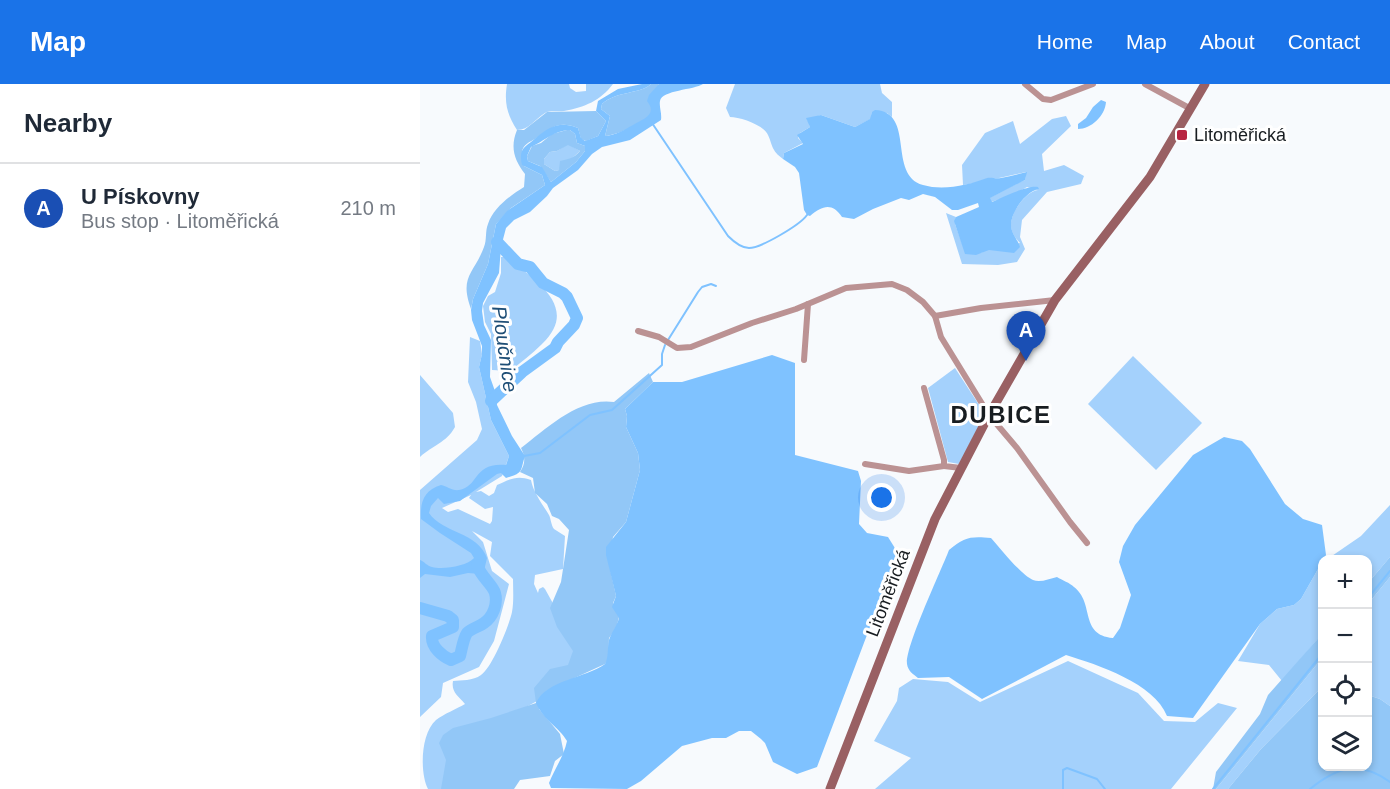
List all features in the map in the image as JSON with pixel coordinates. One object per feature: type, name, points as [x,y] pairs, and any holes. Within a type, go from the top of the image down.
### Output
[{"type":"street","points":[[1025,84],[1043,99],[1051,100],[1093,84]]},
{"type":"street","points":[[1145,84],[1191,109]]},
{"type":"street","name":"Litoměřická","points":[[830,789],[935,519],[989,415],[1055,300],[1150,177],[1205,84]]},
{"type":"street","points":[[638,331],[659,337],[677,348],[691,347],[846,288],[892,284],[907,290],[923,302],[935,316],[941,337],[989,415],[1017,448],[1070,522],[1088,543]]},
{"type":"street","points":[[935,316],[981,308],[1055,300]]},
{"type":"street","points":[[804,360],[808,304]]},
{"type":"street","points":[[924,388],[944,466]]},
{"type":"street","points":[[865,465],[909,471],[944,466],[961,468]]},
{"type":"shaded area","points":[[507,84],[569,84],[570,88],[576,92],[586,91],[586,84],[613,84],[603,95],[592,102],[564,111],[547,112],[528,126],[517,130],[507,108]]},
{"type":"shaded area","points":[[651,84],[659,84],[649,116],[631,128],[605,136],[610,116],[601,109],[602,104],[614,97],[641,90]]},
{"type":"shaded area","points":[[651,84],[641,90],[614,97],[602,104],[601,109],[610,116],[605,136],[620,132],[648,116],[651,110],[647,101],[649,95],[659,84],[703,84],[662,97],[660,101],[661,120],[630,140],[602,147],[592,154],[578,170],[553,188],[530,212],[514,220],[506,228],[501,247],[499,273],[483,303],[482,311],[484,325],[491,340],[490,377],[497,405],[525,456],[520,471],[516,475],[506,478],[501,473],[497,474],[460,501],[444,504],[438,498],[431,506],[429,513],[435,520],[468,538],[482,549],[487,558],[484,571],[480,574],[468,573],[450,577],[425,574],[420,578],[420,560],[430,566],[442,568],[461,565],[474,558],[471,553],[421,519],[422,502],[427,493],[441,485],[456,490],[465,488],[488,467],[506,465],[509,456],[491,420],[479,367],[482,346],[472,320],[471,310],[473,299],[488,264],[496,224],[507,211],[545,185],[542,175],[522,165],[522,151],[551,127],[561,125],[578,128],[581,138],[585,141],[598,136],[606,121],[596,111],[598,101],[618,89]],"holes":[[[570,130],[575,134],[577,143],[585,146],[585,151],[576,162],[551,182],[542,167],[528,161],[527,156],[531,147],[558,132]]]},
{"type":"shaded area","points":[[735,84],[880,84],[882,93],[892,102],[892,117],[887,113],[872,112],[871,119],[855,127],[821,115],[807,120],[810,127],[800,133],[798,138],[803,143],[784,153],[783,159],[774,150],[766,131],[740,118],[730,117],[726,108]]},
{"type":"shaded area","points":[[1101,100],[1106,102],[1100,117],[1088,127],[1078,129],[1078,124]]},
{"type":"shaded area","points":[[875,110],[887,113],[895,121],[906,169],[912,179],[923,185],[956,186],[987,178],[1001,178],[1027,172],[1025,180],[990,198],[992,202],[1022,190],[1038,187],[1039,189],[1029,194],[1020,203],[1012,220],[1012,231],[1020,247],[1014,253],[989,250],[976,255],[965,254],[954,221],[956,217],[979,207],[978,203],[952,210],[935,197],[923,194],[909,200],[901,198],[854,219],[842,217],[831,207],[823,208],[810,216],[807,215],[804,210],[799,173],[795,167],[783,159],[784,153],[803,144],[797,135],[810,127],[806,118],[821,115],[855,127],[870,119]]},
{"type":"shaded area","points":[[596,111],[606,121],[598,136],[586,141],[581,139],[578,128],[560,125],[550,129],[524,147],[522,152],[524,166],[542,175],[545,185],[511,208],[496,224],[488,264],[471,309],[467,282],[484,247],[490,218],[503,202],[524,187],[525,174],[518,164],[514,148],[517,130],[524,130],[547,112]]},
{"type":"shaded area","points":[[1066,116],[1071,126],[1042,154],[1044,171],[1064,165],[1084,176],[1081,184],[1047,192],[1022,220],[1020,237],[1025,249],[1017,262],[998,265],[962,264],[946,213],[956,217],[955,224],[963,246],[981,253],[1020,243],[1011,228],[1013,215],[1024,198],[1038,190],[1027,187],[1013,195],[991,202],[989,198],[1025,180],[1026,172],[988,178],[981,182],[963,185],[962,165],[985,133],[1013,121],[1020,144],[1052,119]]},
{"type":"shaded area","points":[[570,130],[575,134],[577,143],[585,146],[585,151],[576,162],[551,182],[540,166],[528,161],[527,156],[532,146],[541,143],[552,134]],"holes":[[[568,145],[580,151],[571,158],[560,161],[559,170],[555,171],[544,164],[544,159],[550,152]]]},
{"type":"shaded area","points":[[568,144],[580,151],[570,160],[566,160],[559,170],[555,171],[544,164],[544,159],[550,152],[557,151]]},
{"type":"shaded area","points":[[501,257],[507,257],[540,285],[555,306],[557,318],[553,331],[542,344],[510,371],[492,370],[491,334],[485,322],[483,306],[488,296],[495,292],[501,273]]},
{"type":"shaded area","points":[[470,337],[480,341],[482,354],[479,367],[491,420],[509,456],[502,476],[476,492],[481,491],[489,496],[494,493],[497,485],[510,479],[531,480],[554,529],[565,536],[563,569],[535,575],[534,584],[538,593],[539,589],[543,587],[545,589],[555,607],[584,645],[570,670],[537,701],[519,711],[462,789],[428,789],[425,782],[423,754],[431,726],[436,720],[465,704],[454,691],[453,681],[474,678],[485,671],[499,646],[513,608],[513,579],[490,556],[492,542],[472,531],[483,542],[492,571],[509,584],[494,641],[479,667],[443,683],[441,697],[420,717],[420,490],[477,440],[482,429],[476,402],[468,382]],"holes":[[[471,495],[469,498],[485,509],[493,507],[490,524],[458,509],[448,512],[442,508]]]},
{"type":"shaded area","points":[[772,355],[795,363],[795,455],[858,471],[861,481],[859,524],[867,533],[888,537],[898,553],[817,767],[797,774],[773,762],[765,743],[751,731],[739,731],[726,738],[712,738],[682,746],[641,781],[627,789],[551,788],[549,783],[567,741],[543,715],[536,703],[548,689],[605,664],[609,640],[619,618],[612,607],[616,596],[606,547],[626,522],[640,470],[638,453],[626,427],[625,409],[653,382],[682,382]]},
{"type":"shaded area","points":[[1133,356],[1202,423],[1156,470],[1088,404]]},
{"type":"shaded area","points":[[955,368],[985,414],[959,464],[948,462],[928,388]]},
{"type":"shaded area","points":[[649,373],[653,382],[625,409],[626,427],[638,453],[640,470],[626,522],[613,537],[609,564],[616,596],[613,603],[619,617],[616,629],[609,638],[608,659],[605,664],[546,691],[539,709],[560,734],[564,754],[555,761],[550,776],[520,780],[514,789],[441,789],[446,760],[439,743],[443,735],[453,728],[536,703],[534,688],[550,669],[568,665],[573,651],[557,627],[550,608],[561,582],[569,530],[559,519],[552,516],[547,504],[535,493],[533,478],[520,472],[524,460],[521,448],[553,423],[576,409],[588,404],[614,402]]},
{"type":"shaded area","points":[[420,375],[453,413],[455,427],[443,440],[420,457]]},
{"type":"shaded area","points":[[1224,437],[1242,441],[1250,449],[1285,504],[1303,519],[1322,525],[1326,555],[1318,555],[1318,569],[1301,599],[1294,605],[1277,609],[1260,624],[1193,718],[1167,716],[1160,704],[1138,685],[1109,670],[1066,655],[982,699],[949,677],[918,678],[910,670],[907,664],[912,642],[949,550],[959,542],[973,537],[991,538],[1017,567],[1033,580],[1042,581],[1057,577],[1072,586],[1084,601],[1091,625],[1102,636],[1113,638],[1120,628],[1131,595],[1119,562],[1123,546],[1135,525],[1193,455]]},
{"type":"shaded area","points":[[1390,505],[1390,557],[1372,578],[1372,555],[1333,555],[1361,536]]},
{"type":"shaded area","points":[[1390,557],[1390,577],[1372,599],[1372,578]]},
{"type":"shaded area","points":[[1318,569],[1318,639],[1282,681],[1269,665],[1238,661],[1260,624],[1277,609],[1294,605],[1301,599]]},
{"type":"shaded area","points":[[1390,577],[1390,706],[1372,696],[1372,599]]},
{"type":"shaded area","points":[[1318,639],[1318,663],[1216,789],[1213,789],[1216,772],[1260,714],[1268,695]]},
{"type":"shaded area","points":[[1068,661],[1138,693],[1164,721],[1195,722],[1218,703],[1237,708],[1171,789],[875,789],[911,758],[874,741],[897,701],[899,688],[913,679],[948,682],[980,702]]},
{"type":"shaded area","points":[[1318,663],[1318,691],[1261,749],[1228,789],[1216,789]]},
{"type":"shaded area","points":[[1318,691],[1318,771],[1372,771],[1372,696],[1390,706],[1390,789],[1228,789],[1261,749]]},
{"type":"waterway","points":[[652,123],[728,236],[737,244],[743,247],[755,247],[789,230],[807,215]]},
{"type":"waterway","name":"Ploučnice","points":[[491,401],[522,372],[555,348],[577,318],[563,293],[543,283],[530,267],[518,264],[497,242]]},
{"type":"waterway","points":[[668,340],[702,287],[711,284],[716,286]]},
{"type":"waterway","points":[[524,456],[540,453],[590,415],[612,410],[662,365],[665,345]]},
{"type":"waterway","points":[[420,608],[448,616],[453,620],[453,627],[432,636],[432,640],[438,651],[451,660],[460,656],[467,633],[487,620],[495,606],[494,590],[477,565]]},
{"type":"waterway","points":[[1372,593],[1390,571]]},
{"type":"waterway","points":[[1213,789],[1318,659]]},
{"type":"waterway","points":[[1063,789],[1063,770],[1067,768],[1097,779],[1105,789]]},
{"type":"waterway","points":[[1310,789],[1339,771],[1349,769],[1368,771],[1390,782]]},
{"type":"place","name":"Litoměřická","points":[[1182,135]]},
{"type":"place","name":"U Pískovny","points":[[1026,361]]},
{"type":"district","name":"DUBICE","points":[[1001,414]]}]
